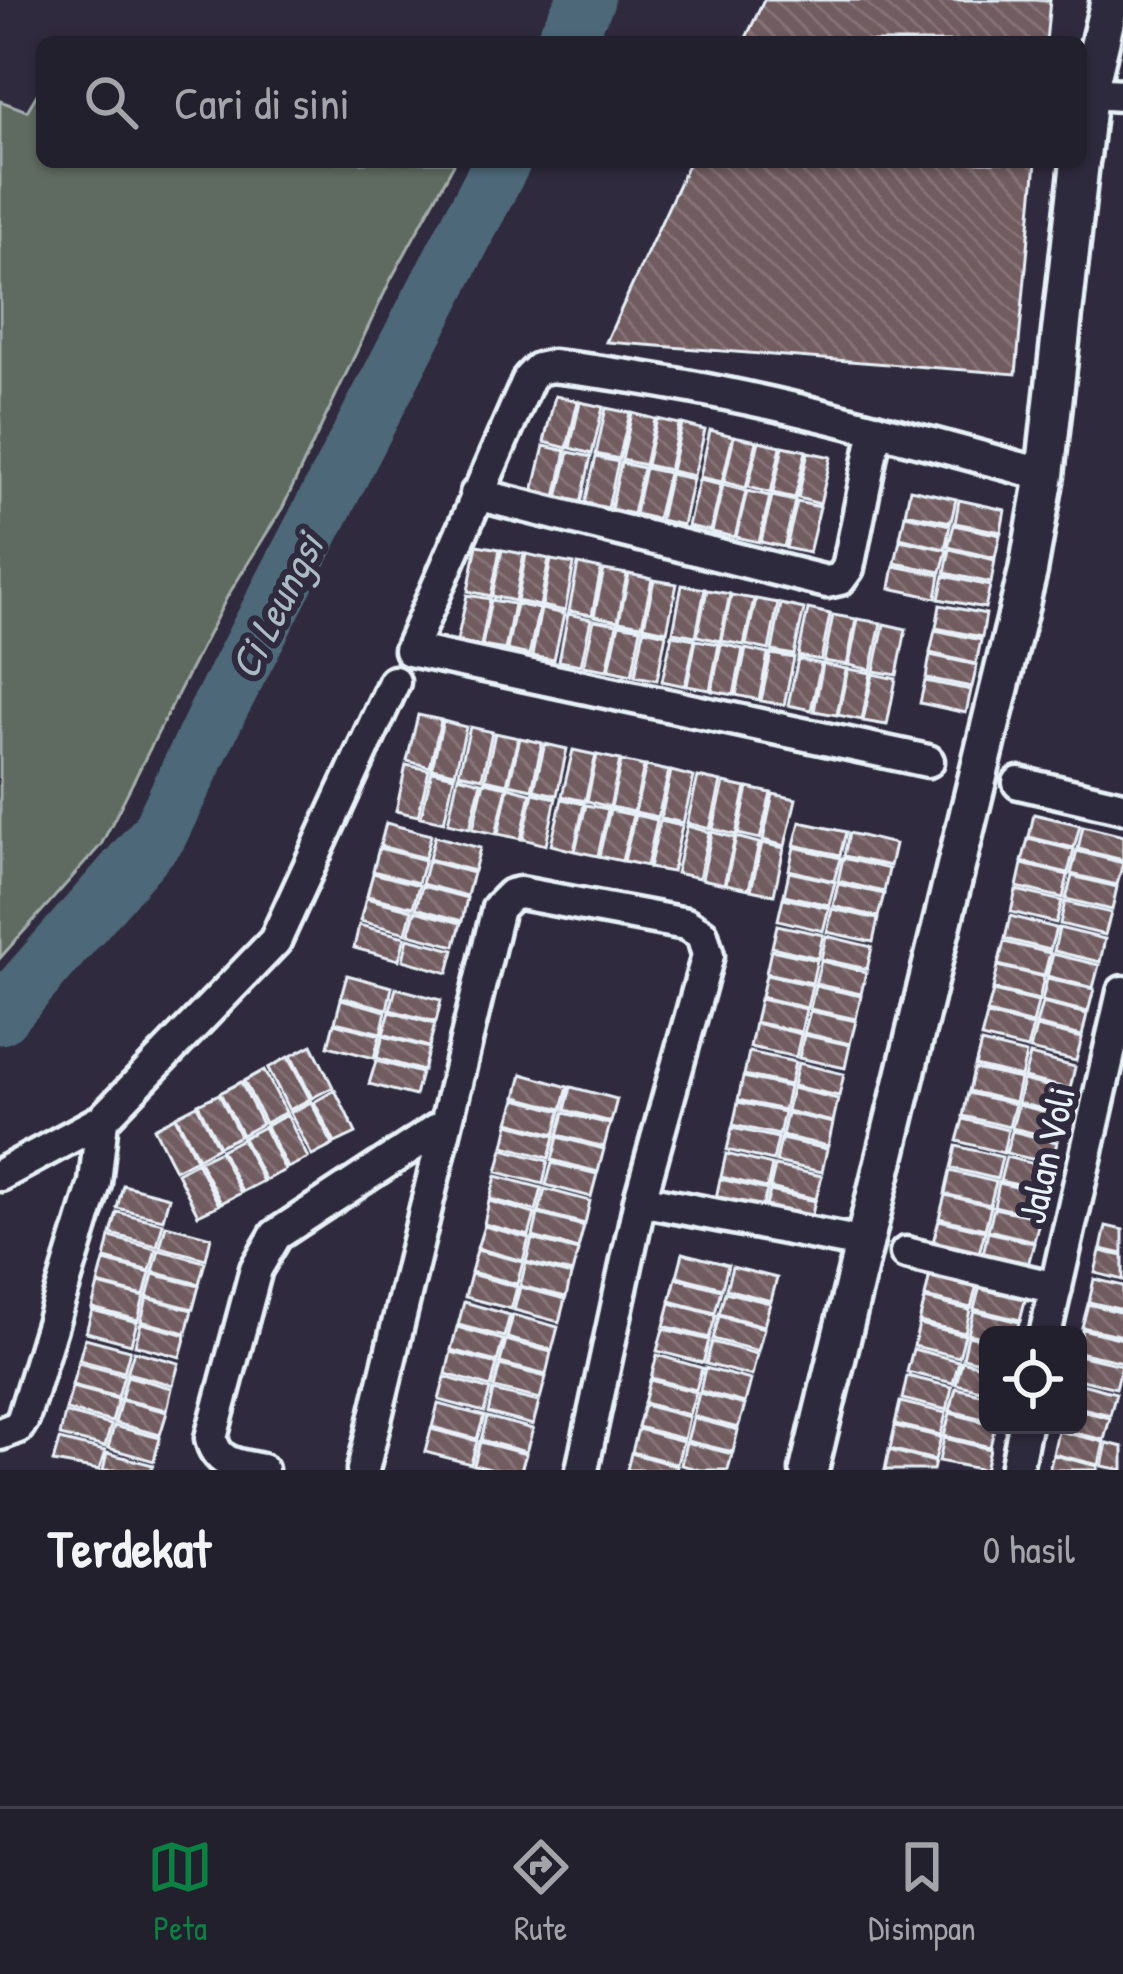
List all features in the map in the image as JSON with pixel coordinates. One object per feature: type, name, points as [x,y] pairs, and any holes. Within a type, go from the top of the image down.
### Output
[{"type":"street","points":[[1087,144],[1106,94],[1109,5]]},
{"type":"street","points":[[809,1470],[1028,571],[1045,476],[1080,168]]},
{"type":"street","points":[[928,761],[410,650],[476,494],[538,368],[633,374],[876,429],[1045,476]]},
{"type":"street","points":[[476,494],[834,581],[848,568],[876,429]]},
{"type":"street","points":[[0,1175],[102,1120],[275,940],[394,682]]},
{"type":"street","points":[[1019,783],[1123,807]]},
{"type":"street","points":[[363,1470],[498,908],[505,900],[530,894],[686,924],[702,934],[708,955],[640,1200],[582,1470]]},
{"type":"street","name":"Jalan Voli","points":[[1048,1326],[1123,992]]},
{"type":"street","points":[[0,1433],[18,1427],[23,1419],[94,1183],[102,1120]]},
{"type":"street","points":[[262,1470],[228,1463],[218,1456],[211,1438],[261,1259],[287,1226],[445,1124]]},
{"type":"street","points":[[640,1200],[867,1244]]},
{"type":"street","points":[[906,1253],[1056,1288]]},
{"type":"street","points":[[1016,1470],[1023,1434]]},
{"type":"green space","points":[[36,96],[36,168],[452,168],[390,281],[283,507],[227,597],[101,845],[0,958],[0,101],[27,111]]},
{"type":"building","points":[[764,0],[1050,0],[1047,36],[747,36]]},
{"type":"building","points":[[686,168],[1035,168],[1016,374],[606,342]]},
{"type":"building","points":[[555,396],[578,401],[567,448],[544,442]]},
{"type":"building","points":[[580,402],[603,407],[592,454],[570,448]]},
{"type":"building","points":[[606,408],[630,413],[619,459],[596,454]]},
{"type":"building","points":[[632,413],[655,419],[645,465],[622,460]]},
{"type":"building","points":[[657,419],[679,424],[669,470],[646,465]]},
{"type":"building","points":[[682,424],[705,430],[694,476],[671,471]]},
{"type":"building","points":[[710,430],[733,436],[722,482],[700,477]]},
{"type":"building","points":[[734,436],[757,441],[746,488],[724,482]]},
{"type":"building","points":[[759,441],[781,446],[771,493],[748,487]]},
{"type":"building","points":[[544,446],[566,451],[556,497],[533,492]]},
{"type":"building","points":[[783,446],[806,451],[795,498],[773,493]]},
{"type":"building","points":[[569,452],[591,457],[581,503],[558,498]]},
{"type":"building","points":[[808,452],[831,457],[820,504],[798,498]]},
{"type":"building","points":[[596,457],[618,462],[608,508],[585,503]]},
{"type":"building","points":[[621,463],[643,468],[633,514],[611,509]]},
{"type":"building","points":[[645,468],[668,473],[657,519],[635,514]]},
{"type":"building","points":[[670,474],[693,479],[683,525],[660,520]]},
{"type":"building","points":[[699,480],[721,485],[711,531],[688,526]]},
{"type":"building","points":[[723,485],[746,491],[735,537],[712,532]]},
{"type":"building","points":[[910,489],[956,499],[951,522],[905,513]]},
{"type":"building","points":[[747,491],[770,496],[759,542],[736,537]]},
{"type":"building","points":[[772,496],[795,501],[784,547],[761,542]]},
{"type":"building","points":[[959,500],[1005,510],[1001,532],[955,523]]},
{"type":"building","points":[[797,502],[820,507],[809,553],[786,548]]},
{"type":"building","points":[[905,515],[950,525],[945,549],[900,538]]},
{"type":"building","points":[[954,525],[1000,535],[995,558],[948,547]]},
{"type":"building","points":[[900,540],[947,550],[941,572],[895,563]]},
{"type":"building","points":[[477,545],[500,549],[491,596],[468,591]]},
{"type":"building","points":[[950,549],[995,560],[991,583],[945,573]]},
{"type":"building","points":[[502,550],[524,554],[515,601],[492,596]]},
{"type":"building","points":[[526,554],[549,559],[540,606],[517,601]]},
{"type":"building","points":[[551,560],[574,564],[565,611],[542,606]]},
{"type":"building","points":[[578,564],[601,569],[592,615],[569,611]]},
{"type":"building","points":[[894,566],[940,575],[936,598],[890,588]]},
{"type":"building","points":[[604,570],[627,574],[618,621],[594,616]]},
{"type":"building","points":[[629,574],[652,579],[642,625],[619,621]]},
{"type":"building","points":[[944,576],[990,586],[985,608],[939,599]]},
{"type":"building","points":[[654,580],[677,584],[667,631],[644,626]]},
{"type":"building","points":[[682,585],[705,589],[696,636],[673,632]]},
{"type":"building","points":[[707,590],[730,594],[720,641],[697,636]]},
{"type":"building","points":[[467,595],[490,599],[481,646],[457,641]]},
{"type":"building","points":[[731,595],[754,599],[744,645],[722,641]]},
{"type":"building","points":[[756,599],[778,603],[769,650],[746,645]]},
{"type":"building","points":[[491,600],[514,604],[505,650],[482,646]]},
{"type":"building","points":[[516,604],[539,609],[529,655],[507,650]]},
{"type":"building","points":[[781,604],[804,609],[794,655],[772,651]]},
{"type":"building","points":[[940,605],[986,614],[982,637],[936,628]]},
{"type":"building","points":[[541,609],[564,614],[554,660],[532,656]]},
{"type":"building","points":[[808,609],[830,614],[821,660],[798,656]]},
{"type":"building","points":[[568,614],[591,619],[581,665],[559,661]]},
{"type":"building","points":[[833,615],[856,619],[847,665],[824,661]]},
{"type":"building","points":[[858,619],[881,623],[871,670],[849,665]]},
{"type":"building","points":[[594,620],[617,624],[607,670],[584,666]]},
{"type":"building","points":[[619,624],[641,628],[632,675],[609,670]]},
{"type":"building","points":[[884,624],[906,629],[897,675],[874,671]]},
{"type":"building","points":[[644,629],[666,634],[657,680],[635,676]]},
{"type":"building","points":[[935,630],[981,640],[976,664],[930,653]]},
{"type":"building","points":[[672,635],[695,639],[685,686],[662,681]]},
{"type":"building","points":[[696,640],[719,644],[710,690],[687,686]]},
{"type":"building","points":[[721,644],[743,649],[734,695],[712,691]]},
{"type":"building","points":[[746,649],[768,654],[759,700],[736,695]]},
{"type":"building","points":[[771,654],[794,658],[784,705],[761,701]]},
{"type":"building","points":[[930,655],[977,665],[972,687],[926,678]]},
{"type":"building","points":[[798,659],[821,664],[811,710],[788,705]]},
{"type":"building","points":[[823,664],[846,669],[837,715],[814,711]]},
{"type":"building","points":[[848,669],[871,673],[862,720],[838,715]]},
{"type":"building","points":[[873,674],[896,679],[887,725],[863,721]]},
{"type":"building","points":[[925,681],[971,690],[966,713],[920,703]]},
{"type":"building","points":[[418,715],[441,720],[430,767],[407,761]]},
{"type":"building","points":[[443,721],[466,727],[455,773],[432,768]]},
{"type":"building","points":[[470,727],[492,732],[482,778],[459,773]]},
{"type":"building","points":[[495,733],[518,738],[507,784],[485,779]]},
{"type":"building","points":[[520,738],[542,743],[532,789],[509,784]]},
{"type":"building","points":[[545,744],[567,749],[557,795],[534,790]]},
{"type":"building","points":[[573,750],[596,755],[585,801],[562,796]]},
{"type":"building","points":[[597,755],[620,760],[610,807],[587,801]]},
{"type":"building","points":[[621,761],[644,766],[634,812],[611,807]]},
{"type":"building","points":[[406,765],[429,770],[418,816],[396,811]]},
{"type":"building","points":[[646,766],[669,771],[658,817],[635,812]]},
{"type":"building","points":[[432,771],[454,776],[444,822],[421,817]]},
{"type":"building","points":[[671,771],[694,777],[683,823],[661,818]]},
{"type":"building","points":[[458,776],[481,782],[470,828],[448,823]]},
{"type":"building","points":[[698,777],[721,782],[710,829],[687,823]]},
{"type":"building","points":[[484,782],[507,787],[496,834],[473,829]]},
{"type":"building","points":[[724,783],[746,788],[736,835],[713,829]]},
{"type":"building","points":[[508,787],[531,793],[521,839],[498,834]]},
{"type":"building","points":[[748,788],[771,793],[760,839],[738,834]]},
{"type":"building","points":[[533,793],[556,798],[546,845],[523,839]]},
{"type":"building","points":[[773,794],[796,799],[785,846],[763,840]]},
{"type":"building","points":[[562,799],[584,804],[574,851],[551,845]]},
{"type":"building","points":[[586,805],[608,809],[598,856],[575,851]]},
{"type":"building","points":[[610,810],[633,815],[622,861],[599,856]]},
{"type":"building","points":[[1034,814],[1080,825],[1074,848],[1029,837]]},
{"type":"building","points":[[635,815],[657,820],[647,866],[624,861]]},
{"type":"building","points":[[660,821],[682,826],[672,872],[649,868]]},
{"type":"building","points":[[800,822],[846,832],[840,855],[794,845]]},
{"type":"building","points":[[386,823],[431,835],[425,858],[380,846]]},
{"type":"building","points":[[687,826],[709,832],[699,878],[676,873]]},
{"type":"building","points":[[1083,826],[1123,836],[1123,860],[1078,849]]},
{"type":"building","points":[[712,832],[735,838],[724,884],[702,879]]},
{"type":"building","points":[[849,833],[895,844],[890,866],[844,856]]},
{"type":"building","points":[[435,836],[480,848],[474,871],[429,859]]},
{"type":"building","points":[[736,837],[759,843],[749,889],[726,884]]},
{"type":"building","points":[[1028,839],[1074,850],[1068,873],[1022,862]]},
{"type":"building","points":[[762,843],[784,848],[774,895],[751,890]]},
{"type":"building","points":[[794,847],[840,858],[834,881],[789,870]]},
{"type":"building","points":[[379,848],[425,860],[418,883],[373,871]]},
{"type":"building","points":[[1077,851],[1123,863],[1117,885],[1071,874]]},
{"type":"building","points":[[843,858],[889,869],[884,892],[838,881]]},
{"type":"building","points":[[428,861],[473,873],[467,896],[422,884]]},
{"type":"building","points":[[1022,864],[1068,875],[1063,898],[1017,887]]},
{"type":"building","points":[[789,872],[835,882],[829,905],[784,895]]},
{"type":"building","points":[[373,873],[419,885],[413,907],[367,896]]},
{"type":"building","points":[[1072,876],[1117,887],[1112,910],[1066,899]]},
{"type":"building","points":[[838,884],[884,894],[878,917],[833,906]]},
{"type":"building","points":[[422,886],[467,898],[462,921],[416,908]]},
{"type":"building","points":[[1016,890],[1062,901],[1056,923],[1011,912]]},
{"type":"building","points":[[366,898],[412,910],[406,933],[360,921]]},
{"type":"building","points":[[783,898],[829,908],[823,931],[778,920]]},
{"type":"building","points":[[1065,902],[1111,913],[1105,935],[1060,924]]},
{"type":"building","points":[[832,909],[878,919],[873,942],[827,932]]},
{"type":"building","points":[[415,911],[461,923],[455,946],[409,934]]},
{"type":"building","points":[[1010,916],[1056,928],[1050,950],[1005,939]]},
{"type":"building","points":[[359,925],[405,937],[399,960],[354,948]]},
{"type":"building","points":[[777,925],[823,935],[818,958],[772,947]]},
{"type":"building","points":[[1059,928],[1105,939],[1100,962],[1054,951]]},
{"type":"building","points":[[826,936],[872,947],[867,969],[821,959]]},
{"type":"building","points":[[408,938],[454,950],[448,973],[403,960]]},
{"type":"building","points":[[1004,942],[1050,953],[1044,976],[998,965]]},
{"type":"building","points":[[771,950],[817,960],[812,983],[766,973]]},
{"type":"building","points":[[1053,954],[1099,965],[1093,988],[1047,976]]},
{"type":"building","points":[[821,961],[866,972],[861,994],[815,984]]},
{"type":"building","points":[[998,966],[1044,977],[1039,1000],[993,989]]},
{"type":"building","points":[[347,975],[392,987],[387,1009],[341,997]]},
{"type":"building","points":[[766,975],[812,985],[807,1008],[761,997]]},
{"type":"building","points":[[1047,979],[1094,989],[1088,1012],[1042,1001]]},
{"type":"building","points":[[815,986],[861,996],[856,1019],[810,1009]]},
{"type":"building","points":[[396,988],[441,1000],[436,1022],[390,1010]]},
{"type":"building","points":[[993,991],[1038,1002],[1033,1024],[987,1013]]},
{"type":"building","points":[[341,999],[386,1011],[381,1033],[335,1022]]},
{"type":"building","points":[[760,999],[806,1009],[801,1032],[755,1022]]},
{"type":"building","points":[[1042,1003],[1087,1014],[1082,1036],[1036,1025]]},
{"type":"building","points":[[810,1011],[856,1021],[850,1044],[804,1033]]},
{"type":"building","points":[[390,1012],[435,1024],[429,1047],[383,1034]]},
{"type":"building","points":[[987,1015],[1033,1026],[1027,1049],[981,1038]]},
{"type":"building","points":[[334,1023],[380,1035],[374,1058],[328,1046]]},
{"type":"building","points":[[755,1023],[801,1034],[796,1057],[750,1047]]},
{"type":"building","points":[[1036,1027],[1082,1038],[1076,1061],[1030,1050]]},
{"type":"building","points":[[804,1035],[850,1045],[845,1068],[799,1058]]},
{"type":"building","points":[[383,1036],[429,1048],[423,1071],[377,1058]]},
{"type":"building","points":[[981,1043],[1026,1054],[1021,1077],[975,1066]]},
{"type":"building","points":[[312,1045],[333,1087],[312,1098],[291,1056]]},
{"type":"building","points":[[749,1052],[795,1062],[790,1085],[744,1075]]},
{"type":"building","points":[[1030,1055],[1075,1067],[1070,1089],[1024,1078]]},
{"type":"building","points":[[288,1057],[310,1099],[289,1110],[268,1068]]},
{"type":"building","points":[[376,1061],[421,1073],[415,1096],[369,1084]]},
{"type":"building","points":[[798,1063],[844,1074],[839,1096],[793,1086]]},
{"type":"building","points":[[974,1069],[1020,1079],[1015,1102],[969,1091]]},
{"type":"building","points":[[264,1070],[286,1112],[265,1123],[244,1081]]},
{"type":"building","points":[[522,1074],[568,1087],[562,1109],[516,1097]]},
{"type":"building","points":[[743,1077],[789,1087],[784,1110],[738,1100]]},
{"type":"building","points":[[1023,1080],[1069,1092],[1064,1114],[1018,1103]]},
{"type":"building","points":[[241,1082],[262,1124],[242,1135],[220,1093]]},
{"type":"building","points":[[571,1087],[617,1099],[611,1122],[565,1110]]},
{"type":"building","points":[[792,1088],[838,1099],[833,1122],[787,1111]]},
{"type":"building","points":[[335,1090],[356,1133],[335,1143],[314,1102]]},
{"type":"building","points":[[968,1093],[1015,1104],[1009,1127],[963,1116]]},
{"type":"building","points":[[219,1094],[240,1136],[219,1146],[198,1104]]},
{"type":"building","points":[[516,1099],[561,1111],[555,1134],[509,1122]]},
{"type":"building","points":[[311,1102],[333,1145],[312,1156],[290,1113]]},
{"type":"building","points":[[738,1102],[784,1112],[779,1135],[733,1125]]},
{"type":"building","points":[[197,1105],[218,1147],[198,1158],[176,1116]]},
{"type":"building","points":[[1018,1105],[1064,1116],[1058,1139],[1012,1128]]},
{"type":"building","points":[[564,1113],[610,1124],[604,1147],[558,1135]]},
{"type":"building","points":[[787,1113],[833,1123],[828,1146],[782,1136]]},
{"type":"building","points":[[287,1115],[308,1158],[287,1168],[266,1126]]},
{"type":"building","points":[[175,1117],[196,1159],[175,1170],[154,1128]]},
{"type":"building","points":[[963,1119],[1008,1130],[1003,1153],[957,1141]]},
{"type":"building","points":[[509,1124],[555,1136],[549,1158],[504,1146]]},
{"type":"building","points":[[264,1127],[285,1170],[265,1180],[243,1138]]},
{"type":"building","points":[[732,1128],[778,1138],[773,1161],[727,1150]]},
{"type":"building","points":[[1012,1131],[1057,1142],[1052,1164],[1006,1153]]},
{"type":"building","points":[[558,1137],[604,1149],[598,1172],[552,1160]]},
{"type":"building","points":[[242,1139],[263,1181],[242,1192],[221,1150]]},
{"type":"building","points":[[781,1139],[827,1149],[822,1172],[776,1162]]},
{"type":"building","points":[[956,1146],[1002,1157],[997,1179],[951,1168]]},
{"type":"building","points":[[503,1149],[548,1161],[543,1184],[497,1172]]},
{"type":"building","points":[[220,1151],[241,1193],[221,1203],[199,1161]]},
{"type":"building","points":[[726,1154],[772,1165],[767,1188],[721,1177]]},
{"type":"building","points":[[1006,1157],[1051,1168],[1046,1191],[1000,1181]]},
{"type":"building","points":[[197,1162],[219,1205],[198,1215],[177,1173]]},
{"type":"building","points":[[552,1163],[597,1174],[591,1197],[546,1185]]},
{"type":"building","points":[[775,1166],[822,1176],[816,1199],[770,1188]]},
{"type":"building","points":[[950,1171],[996,1182],[990,1205],[945,1194]]},
{"type":"building","points":[[496,1176],[542,1188],[536,1211],[490,1199]]},
{"type":"building","points":[[720,1179],[767,1190],[761,1213],[715,1203]]},
{"type":"building","points":[[999,1183],[1045,1194],[1039,1217],[994,1206]]},
{"type":"building","points":[[123,1185],[169,1197],[163,1219],[117,1208]]},
{"type":"building","points":[[545,1189],[590,1201],[585,1224],[539,1212]]},
{"type":"building","points":[[770,1191],[815,1201],[810,1224],[764,1214]]},
{"type":"building","points":[[945,1195],[991,1206],[985,1229],[939,1218]]},
{"type":"building","points":[[489,1201],[535,1214],[529,1236],[484,1224]]},
{"type":"building","points":[[994,1208],[1040,1218],[1034,1241],[988,1230]]},
{"type":"building","points":[[117,1212],[163,1223],[157,1246],[111,1234]]},
{"type":"building","points":[[538,1214],[584,1226],[578,1249],[533,1237]]},
{"type":"building","points":[[939,1220],[985,1231],[979,1253],[933,1242]]},
{"type":"building","points":[[166,1225],[211,1237],[206,1259],[160,1247]]},
{"type":"building","points":[[484,1226],[529,1238],[523,1261],[477,1248]]},
{"type":"building","points":[[1106,1226],[1123,1230],[1123,1254],[1101,1249]]},
{"type":"building","points":[[988,1232],[1034,1243],[1028,1265],[983,1254]]},
{"type":"building","points":[[110,1237],[156,1249],[150,1271],[105,1259]]},
{"type":"building","points":[[532,1239],[578,1251],[572,1273],[526,1262]]},
{"type":"building","points":[[159,1250],[205,1262],[199,1284],[153,1272]]},
{"type":"building","points":[[477,1250],[523,1262],[517,1284],[471,1272]]},
{"type":"building","points":[[1100,1251],[1123,1256],[1123,1280],[1095,1273]]},
{"type":"building","points":[[683,1253],[728,1265],[722,1288],[677,1276]]},
{"type":"building","points":[[104,1261],[150,1273],[144,1296],[98,1284]]},
{"type":"building","points":[[526,1263],[571,1275],[566,1297],[520,1286]]},
{"type":"building","points":[[732,1267],[777,1278],[771,1301],[726,1289]]},
{"type":"building","points":[[153,1274],[199,1286],[193,1309],[147,1297]]},
{"type":"building","points":[[471,1274],[517,1287],[511,1309],[465,1297]]},
{"type":"building","points":[[930,1274],[977,1285],[971,1308],[925,1297]]},
{"type":"building","points":[[676,1278],[721,1290],[715,1313],[670,1301]]},
{"type":"building","points":[[1094,1279],[1123,1286],[1123,1310],[1089,1302]]},
{"type":"building","points":[[98,1285],[144,1297],[138,1320],[92,1308]]},
{"type":"building","points":[[980,1286],[1026,1297],[1020,1320],[974,1309]]},
{"type":"building","points":[[520,1287],[565,1299],[559,1322],[514,1310]]},
{"type":"building","points":[[725,1292],[770,1303],[764,1326],[719,1314]]},
{"type":"building","points":[[147,1298],[192,1310],[186,1333],[141,1321]]},
{"type":"building","points":[[925,1299],[970,1310],[965,1333],[919,1322]]},
{"type":"building","points":[[464,1302],[510,1315],[504,1337],[458,1325]]},
{"type":"building","points":[[670,1303],[716,1315],[709,1338],[664,1326]]},
{"type":"building","points":[[1088,1304],[1123,1313],[1123,1336],[1082,1326]]},
{"type":"building","points":[[92,1310],[137,1322],[131,1344],[86,1332]]},
{"type":"building","points":[[974,1311],[1019,1322],[1018,1326],[979,1326],[979,1336],[968,1334]]},
{"type":"building","points":[[513,1315],[558,1327],[552,1350],[507,1338]]},
{"type":"building","points":[[719,1316],[764,1328],[758,1351],[713,1339]]},
{"type":"building","points":[[141,1323],[186,1335],[180,1357],[135,1345]]},
{"type":"building","points":[[919,1324],[965,1335],[959,1357],[914,1346]]},
{"type":"building","points":[[457,1327],[503,1340],[497,1362],[451,1350]]},
{"type":"building","points":[[663,1329],[709,1340],[703,1363],[657,1351]]},
{"type":"building","points":[[1087,1330],[1123,1339],[1123,1362],[1087,1354]]},
{"type":"building","points":[[968,1336],[979,1339],[979,1362],[963,1358]]},
{"type":"building","points":[[85,1338],[130,1350],[124,1372],[79,1360]]},
{"type":"building","points":[[506,1340],[551,1352],[546,1375],[500,1363]]},
{"type":"building","points":[[712,1342],[757,1354],[752,1376],[706,1364]]},
{"type":"building","points":[[913,1349],[959,1361],[953,1383],[907,1372]]},
{"type":"building","points":[[134,1351],[179,1363],[173,1385],[127,1373]]},
{"type":"building","points":[[451,1352],[497,1364],[491,1387],[446,1374]]},
{"type":"building","points":[[657,1355],[702,1368],[696,1390],[651,1378]]},
{"type":"building","points":[[1087,1357],[1122,1365],[1116,1388],[1087,1381]]},
{"type":"building","points":[[962,1361],[979,1366],[979,1390],[956,1384]]},
{"type":"building","points":[[78,1363],[124,1375],[118,1397],[72,1385]]},
{"type":"building","points":[[500,1365],[546,1377],[540,1399],[494,1388]]},
{"type":"building","points":[[705,1368],[751,1380],[745,1403],[700,1391]]},
{"type":"building","points":[[127,1376],[172,1388],[167,1410],[121,1399]]},
{"type":"building","points":[[907,1376],[952,1387],[947,1410],[902,1399]]},
{"type":"building","points":[[445,1377],[490,1390],[484,1412],[439,1400]]},
{"type":"building","points":[[650,1380],[696,1392],[689,1415],[644,1403]]},
{"type":"building","points":[[1087,1385],[1116,1393],[1110,1415],[1087,1409]]},
{"type":"building","points":[[72,1387],[118,1399],[112,1422],[66,1410]]},
{"type":"building","points":[[956,1388],[979,1394],[979,1418],[950,1411]]},
{"type":"building","points":[[493,1391],[539,1402],[533,1425],[488,1413]]},
{"type":"building","points":[[699,1393],[745,1405],[738,1428],[693,1416]]},
{"type":"building","points":[[121,1400],[167,1412],[160,1435],[115,1423]]},
{"type":"building","points":[[900,1402],[946,1413],[941,1435],[895,1424]]},
{"type":"building","points":[[438,1404],[484,1416],[477,1439],[432,1427]]},
{"type":"building","points":[[644,1405],[689,1417],[684,1439],[638,1427]]},
{"type":"building","points":[[1087,1412],[1110,1418],[1104,1440],[1079,1434],[1087,1434]]},
{"type":"building","points":[[65,1413],[111,1425],[105,1447],[60,1436]]},
{"type":"building","points":[[950,1413],[979,1421],[979,1434],[993,1434],[990,1447],[944,1436]]},
{"type":"building","points":[[487,1417],[533,1429],[526,1452],[481,1440]]},
{"type":"building","points":[[693,1418],[738,1430],[733,1452],[687,1441]]},
{"type":"building","points":[[114,1426],[160,1438],[154,1461],[108,1448]]},
{"type":"building","points":[[895,1426],[941,1437],[935,1460],[890,1449]]},
{"type":"building","points":[[431,1429],[477,1441],[471,1464],[425,1452]]},
{"type":"building","points":[[638,1429],[683,1441],[677,1464],[632,1452]]},
{"type":"building","points":[[1057,1434],[1104,1442],[1099,1465],[1053,1454]]},
{"type":"building","points":[[944,1438],[990,1449],[985,1470],[939,1461]]},
{"type":"building","points":[[59,1440],[105,1451],[99,1470],[53,1462]]},
{"type":"building","points":[[480,1442],[526,1454],[521,1470],[474,1465]]},
{"type":"building","points":[[686,1442],[732,1454],[728,1470],[681,1465]]},
{"type":"building","points":[[1107,1443],[1123,1447],[1123,1470],[1102,1466]]},
{"type":"building","points":[[889,1450],[935,1462],[933,1470],[885,1470]]},
{"type":"building","points":[[107,1453],[153,1465],[151,1470],[103,1470]]},
{"type":"building","points":[[631,1453],[677,1466],[676,1470],[627,1470]]},
{"type":"building","points":[[1053,1455],[1098,1466],[1097,1470],[1049,1470]]},
{"type":"waterway","name":"Ci Leungsi","points":[[567,36],[586,0]]},
{"type":"waterway","name":"Ci Leungsi","points":[[0,1016],[159,834],[499,168]]}]
